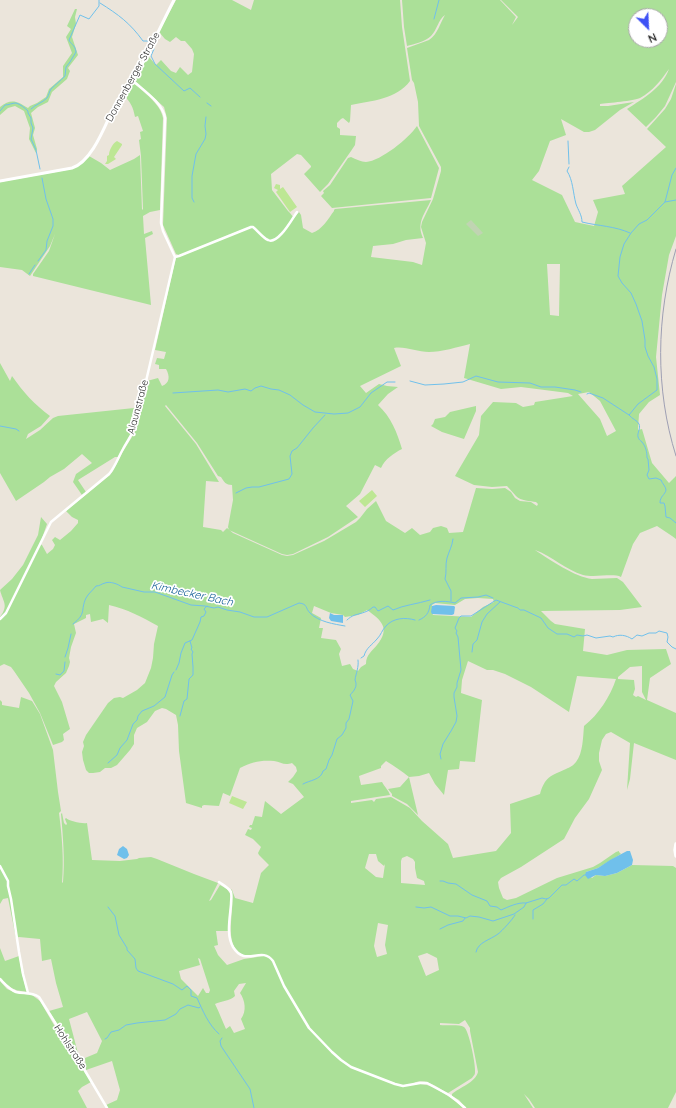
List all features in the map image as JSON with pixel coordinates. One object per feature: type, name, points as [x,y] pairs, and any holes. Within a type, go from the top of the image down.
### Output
[{"type":"main road","points":[[676,844],[676,856]]},
{"type":"street","name":"Donnenberger Straße","points":[[0,181],[77,166],[83,161],[93,148],[120,97],[139,70],[174,0]]},
{"type":"street","points":[[132,80],[159,104],[164,112],[161,223],[175,257],[251,227],[253,227],[267,240],[275,240],[281,235],[297,212]]},
{"type":"street","name":"Alaunstraße","points":[[0,619],[6,613],[51,522],[113,470],[125,445],[134,432],[175,257]]},
{"type":"street","points":[[0,866],[8,881],[19,952],[28,993]]},
{"type":"street","points":[[219,882],[228,888],[232,895],[229,932],[233,947],[237,952],[245,957],[266,955],[270,957],[284,986],[309,1028],[332,1052],[351,1067],[395,1084],[403,1086],[420,1083],[427,1084],[449,1095],[465,1108]]},
{"type":"street","name":"Hohlstraße","points":[[0,979],[10,989],[16,992],[34,994],[39,997],[62,1036],[84,1068],[106,1108]]},
{"type":"green space","points":[[176,0],[232,0],[251,10],[254,0],[400,0],[402,27],[410,81],[405,87],[391,95],[351,105],[349,123],[343,118],[337,123],[337,127],[340,129],[340,135],[356,136],[355,145],[328,184],[320,192],[304,174],[311,166],[301,155],[297,154],[271,174],[272,190],[294,218],[299,212],[301,215],[303,228],[312,233],[316,232],[322,227],[335,209],[431,200],[422,218],[420,227],[423,238],[373,246],[371,257],[413,262],[422,265],[426,243],[421,227],[433,199],[441,167],[419,126],[418,102],[412,80],[407,48],[432,38],[437,32],[445,15],[429,38],[407,46],[402,0],[500,0],[516,17],[512,25],[518,17],[501,0],[676,0],[676,82],[665,106],[646,127],[627,109],[646,97],[657,87],[666,76],[669,69],[653,89],[640,98],[600,104],[600,106],[608,106],[634,102],[620,110],[595,130],[584,132],[561,119],[566,135],[550,141],[539,171],[532,180],[562,195],[575,222],[594,226],[598,212],[593,200],[625,194],[622,186],[666,147],[647,129],[665,109],[671,99],[676,84],[676,236],[669,255],[662,295],[656,357],[660,395],[649,402],[639,414],[638,430],[642,429],[652,463],[669,483],[676,476],[676,539],[657,526],[640,533],[633,544],[621,577],[613,575],[583,575],[535,550],[563,568],[585,578],[617,578],[623,582],[642,607],[620,610],[541,611],[555,624],[585,629],[583,651],[607,655],[627,650],[666,649],[671,664],[650,678],[647,700],[676,713],[676,760],[634,743],[630,779],[627,790],[630,743],[611,732],[606,734],[602,740],[599,753],[599,761],[602,770],[589,799],[575,818],[564,839],[501,878],[498,882],[503,898],[507,900],[516,898],[557,878],[593,867],[619,851],[621,854],[598,868],[586,872],[592,878],[596,875],[605,876],[617,873],[632,865],[673,866],[676,868],[676,1092],[668,1108],[535,1108],[524,1094],[533,1108],[466,1108],[459,1100],[452,1096],[455,1091],[474,1079],[478,1072],[470,1028],[465,1020],[459,1024],[440,1023],[440,1025],[459,1026],[464,1027],[466,1030],[470,1041],[475,1068],[475,1073],[472,1078],[448,1093],[427,1082],[423,1081],[414,1083],[427,1085],[436,1089],[451,1098],[463,1108],[108,1108],[106,1105],[117,1100],[120,1090],[112,1061],[86,1070],[85,1058],[97,1053],[102,1041],[87,1012],[69,1019],[80,1061],[49,1011],[63,1007],[51,959],[42,961],[40,939],[16,938],[8,898],[3,899],[0,904],[0,700],[2,705],[19,708],[21,697],[32,701],[40,714],[53,750],[61,811],[59,813],[63,865],[62,883],[64,865],[62,813],[64,823],[66,825],[66,818],[76,822],[87,823],[92,860],[120,861],[151,857],[157,859],[218,883],[209,901],[220,885],[227,889],[231,895],[228,931],[216,931],[218,945],[214,946],[218,955],[227,965],[244,959],[264,956],[245,956],[237,951],[231,936],[232,897],[231,889],[235,898],[253,903],[261,873],[269,865],[258,853],[261,847],[253,839],[245,835],[248,829],[251,830],[252,828],[249,827],[252,825],[255,816],[262,817],[265,801],[281,814],[304,797],[293,784],[288,782],[297,771],[296,767],[292,763],[285,764],[274,761],[260,761],[240,768],[230,796],[223,793],[219,806],[204,805],[202,808],[186,803],[176,715],[162,708],[155,711],[147,722],[137,728],[134,735],[134,744],[117,765],[111,768],[105,768],[100,772],[89,773],[86,770],[82,752],[84,746],[83,742],[86,735],[108,703],[114,698],[123,698],[137,690],[145,683],[151,668],[158,626],[134,614],[109,605],[108,623],[103,619],[91,622],[90,614],[86,615],[86,618],[74,624],[76,633],[71,647],[69,666],[66,673],[56,682],[54,686],[62,702],[70,729],[63,734],[64,740],[62,742],[53,745],[40,713],[29,693],[11,667],[4,664],[0,666],[0,617],[5,606],[0,590],[12,579],[23,565],[38,535],[41,517],[47,524],[40,544],[47,554],[55,545],[52,540],[55,537],[60,540],[78,523],[78,520],[66,511],[113,471],[135,432],[147,381],[158,378],[162,386],[168,381],[166,369],[159,369],[159,365],[155,364],[157,358],[164,359],[166,352],[155,350],[176,257],[179,255],[176,254],[163,225],[167,118],[164,107],[135,81],[148,56],[156,65],[161,60],[171,71],[176,73],[180,67],[188,75],[192,72],[194,54],[192,49],[185,41],[181,41],[176,37],[170,42],[159,32]],"holes":[[[547,264],[560,264],[559,316],[550,315]],[[470,344],[464,378],[501,389],[521,387],[568,393],[573,396],[535,402],[534,405],[523,407],[516,403],[493,402],[481,416],[479,435],[455,476],[474,485],[492,487],[507,486],[518,498],[536,502],[538,504],[537,506],[531,502],[520,501],[505,488],[476,488],[463,532],[449,533],[447,528],[441,526],[433,528],[430,532],[420,535],[412,528],[405,533],[386,521],[376,501],[356,522],[324,541],[293,555],[287,556],[282,555],[233,533],[230,530],[287,555],[293,554],[328,537],[358,517],[346,506],[360,494],[375,465],[381,468],[390,457],[402,449],[393,425],[378,405],[388,394],[398,387],[379,384],[366,393],[360,386],[401,366],[394,348],[434,352]],[[589,392],[600,401],[616,431],[607,436],[600,419],[578,394]],[[166,405],[197,443],[218,476],[221,477],[227,484],[232,485],[233,500],[228,527],[229,530],[227,528],[223,532],[221,530],[203,527],[206,481],[219,482],[196,444],[165,406]],[[465,599],[493,599],[494,602],[483,607],[471,617],[433,615],[432,613],[432,605],[435,603],[455,605]],[[314,606],[331,613],[343,615],[345,617],[358,615],[367,610],[380,621],[384,629],[381,639],[371,651],[366,664],[358,671],[353,669],[350,664],[342,666],[339,654],[341,649],[336,640],[321,638],[323,628],[319,628],[321,618],[312,613]],[[468,661],[487,670],[493,670],[505,674],[531,687],[569,712],[577,676],[616,679],[611,692],[603,705],[584,726],[581,750],[575,763],[546,780],[540,794],[510,804],[511,833],[496,851],[453,858],[448,844],[410,808],[391,797],[376,799],[374,802],[372,800],[351,803],[351,801],[390,795],[382,782],[361,785],[359,776],[381,768],[386,761],[409,777],[429,773],[435,784],[444,795],[448,770],[459,769],[460,761],[475,762],[482,700],[461,693],[462,680]],[[642,666],[642,692],[646,700],[633,695],[635,689],[634,680],[618,679],[618,677],[630,667]],[[369,854],[376,854],[378,861],[384,866],[385,864],[383,878],[376,877],[365,868]],[[407,856],[413,859],[415,862],[417,878],[424,881],[425,885],[401,883],[402,858]],[[378,923],[388,925],[385,945],[387,954],[377,957],[374,946]],[[427,953],[437,958],[439,970],[426,976],[418,956]],[[198,958],[200,959],[210,990],[209,993],[206,993],[203,988],[198,996],[181,979],[179,971],[200,965]],[[246,983],[240,993],[245,1006],[241,1019],[245,1029],[234,1033],[230,1026],[226,1029],[215,1004],[231,999],[235,996],[234,991],[239,984]]]},
{"type":"green space","points":[[75,9],[77,9],[75,17],[76,24],[72,37],[78,55],[68,68],[70,71],[67,79],[52,92],[48,102],[38,107],[31,113],[35,128],[33,135],[37,149],[36,153],[29,139],[30,128],[24,111],[15,106],[8,108],[0,115],[0,107],[7,102],[14,102],[28,108],[46,97],[49,89],[63,77],[63,66],[72,53],[66,37],[71,29],[67,26]]},
{"type":"green space","points":[[134,83],[156,103],[162,113],[163,118],[160,210],[150,212],[143,216],[144,234],[152,231],[153,234],[145,238],[151,305],[33,276],[49,251],[55,234],[50,246],[30,276],[22,270],[0,267],[0,182],[72,169],[89,156],[110,170],[140,155],[142,210],[143,209],[141,156],[139,140],[141,139],[140,132],[143,131],[138,116],[135,117],[131,105],[123,95]]},
{"type":"green space","points":[[417,126],[439,168],[431,198],[332,208],[321,196],[324,193],[323,191],[330,185],[348,158],[351,157],[366,162],[379,158],[394,148]]},
{"type":"green space","points":[[117,141],[122,145],[114,157],[116,159],[108,164],[105,164],[107,161],[107,156],[109,155],[114,143]]},
{"type":"green space","points":[[276,184],[280,185],[280,189],[283,187],[297,207],[290,212],[276,192],[278,190],[274,188]]},
{"type":"green space","points":[[471,220],[483,233],[478,236],[466,224]]},
{"type":"green space","points":[[0,363],[10,381],[12,376],[30,398],[50,416],[41,426],[28,434],[26,439],[40,430],[53,418],[58,416],[135,409],[132,419],[134,427],[118,457],[115,457],[78,480],[86,492],[82,495],[73,482],[76,474],[92,463],[82,454],[64,469],[16,501],[0,473]]},
{"type":"green space","points":[[476,406],[476,411],[464,439],[442,432],[431,426],[435,419],[445,417],[450,412]]},
{"type":"green space","points":[[372,490],[377,496],[365,507],[359,501]]},
{"type":"green space","points":[[409,777],[418,815],[407,804],[392,796],[388,789],[400,787]]},
{"type":"green space","points":[[232,796],[247,802],[243,809],[229,803]]},
{"type":"green space","points":[[0,948],[5,961],[19,956],[27,992],[12,988],[0,978]]},
{"type":"green space","points":[[0,981],[7,989],[16,993],[32,995],[40,1001],[91,1082],[78,1091],[87,1108],[0,1108]]},
{"type":"water","points":[[432,606],[454,606],[454,614],[432,614]]},
{"type":"water","points":[[330,613],[334,615],[343,615],[343,623],[331,621],[329,618]]},
{"type":"water","points":[[123,846],[127,849],[129,855],[124,859],[117,855],[119,849]]},
{"type":"water","points":[[627,851],[630,851],[633,860],[632,865],[617,873],[605,876],[596,875],[588,879],[585,875],[586,872],[598,868]]},
{"type":"waterway","points":[[31,109],[47,98],[51,89],[65,76],[66,67],[76,52],[75,47],[69,40],[80,15],[89,19],[99,6],[99,0]]},
{"type":"waterway","points":[[434,19],[439,0]]},
{"type":"waterway","points":[[100,3],[124,20],[143,41],[148,41]]},
{"type":"waterway","points":[[154,49],[151,56],[155,64],[184,91],[190,88],[200,97]]},
{"type":"waterway","points":[[0,111],[5,105],[16,103],[28,111],[33,128],[31,139],[36,150],[40,169]]},
{"type":"waterway","points":[[207,103],[211,106]]},
{"type":"waterway","points":[[194,202],[192,198],[192,176],[196,154],[205,139],[206,117]]},
{"type":"waterway","points":[[568,141],[569,164]]},
{"type":"waterway","points":[[569,167],[567,171],[571,178],[576,204],[581,215],[582,222],[612,227],[630,233]]},
{"type":"waterway","points":[[676,168],[672,175],[665,202],[647,220],[639,224],[624,244],[620,257],[618,276],[631,293],[636,304],[642,321],[645,347],[654,367],[657,379],[657,390],[638,404],[629,415],[639,424],[638,437],[645,448],[648,459],[649,470],[647,475],[649,479],[656,478],[661,480],[666,490],[660,503],[664,503],[666,517],[670,518],[676,523]]},
{"type":"waterway","points":[[38,261],[46,250],[47,241],[53,226],[53,219],[46,199],[42,178]]},
{"type":"waterway","points":[[665,202],[676,200]]},
{"type":"waterway","points":[[29,274],[35,265]]},
{"type":"waterway","points":[[410,381],[425,385],[444,384],[463,382],[476,376],[498,382],[530,383],[541,387],[555,387],[581,392]]},
{"type":"waterway","points":[[173,393],[218,390],[228,392],[245,389],[251,391],[261,386],[279,390],[290,395],[315,412],[334,414],[348,413],[360,407],[371,393],[387,382],[395,382]]},
{"type":"waterway","points":[[587,394],[589,393],[603,398],[629,415]]},
{"type":"waterway","points":[[236,493],[246,488],[259,487],[289,479],[292,474],[290,456],[292,451],[297,448],[325,415]]},
{"type":"waterway","points":[[0,426],[19,431]]},
{"type":"waterway","points":[[451,601],[451,591],[445,579],[446,561],[453,539]]},
{"type":"waterway","name":"Kimbecker Bach","points":[[73,624],[82,614],[84,602],[89,594],[96,586],[109,582],[122,587],[144,592],[155,592],[191,605],[214,608],[218,607],[254,617],[267,617],[299,603],[305,605],[308,611],[318,619],[345,626]]},
{"type":"waterway","name":"Kimbecker Bach","points":[[419,620],[424,618],[427,614],[430,605],[436,602],[445,601],[455,603],[461,598],[486,595],[493,598]]},
{"type":"waterway","name":"Kimbecker Bach","points":[[347,620],[373,607],[375,607],[378,611],[388,606],[393,610],[430,600]]},
{"type":"waterway","name":"Kimbecker Bach","points":[[441,759],[440,754],[443,744],[456,722],[457,716],[454,693],[461,670],[458,637],[455,628],[461,616],[471,616],[496,600],[541,618],[548,628],[557,634],[567,634],[574,637],[577,635],[587,635],[596,638],[622,635],[632,639],[637,635],[642,636],[659,631],[667,633],[667,642],[676,649]]},
{"type":"waterway","points":[[472,652],[473,644],[477,640],[482,622],[487,614],[500,602]]},
{"type":"waterway","points":[[176,670],[185,643],[192,640],[201,617],[204,616],[206,612],[204,609],[207,606]]},
{"type":"waterway","points":[[361,658],[389,623],[399,619],[415,620]]},
{"type":"waterway","points":[[65,657],[71,634]]},
{"type":"waterway","points":[[180,716],[184,701],[187,699],[189,679],[193,675],[193,652],[190,641]]},
{"type":"waterway","points":[[303,784],[318,778],[326,769],[337,739],[342,735],[346,728],[346,723],[349,719],[353,701],[350,695],[356,686],[355,680],[358,660]]},
{"type":"waterway","points":[[56,674],[60,675],[64,671],[65,662]]},
{"type":"waterway","points":[[108,763],[117,755],[120,748],[127,740],[133,724],[142,711],[154,706],[165,697],[174,672]]},
{"type":"waterway","points":[[416,907],[431,907],[450,916],[466,918],[470,916],[479,917],[493,921],[514,914],[524,907],[526,903],[542,898],[549,898],[562,885],[566,885],[574,879],[577,881],[585,875]]},
{"type":"waterway","points":[[440,881],[456,884],[472,895],[487,901],[490,906],[497,907],[501,910],[516,904],[526,903]]},
{"type":"waterway","points":[[533,919],[533,910],[543,904],[547,899]]},
{"type":"waterway","points":[[108,907],[115,916],[119,935],[127,950],[135,959],[136,968],[138,971],[173,984],[182,990],[187,986],[191,990],[191,996],[197,998],[209,1022],[219,1034]]},
{"type":"waterway","points":[[476,952],[479,946],[500,932],[515,915]]},
{"type":"waterway","points":[[440,929],[463,921],[465,918]]},
{"type":"waterway","points":[[105,1039],[111,1032],[119,1030],[126,1025],[165,1020],[188,1005],[200,1007]]},
{"type":"waterway","points":[[222,1038],[220,1041],[221,1046],[250,1089],[254,1108]]},
{"type":"railway","points":[[676,249],[669,274],[665,300],[661,352],[661,379],[664,405],[676,456]]}]
